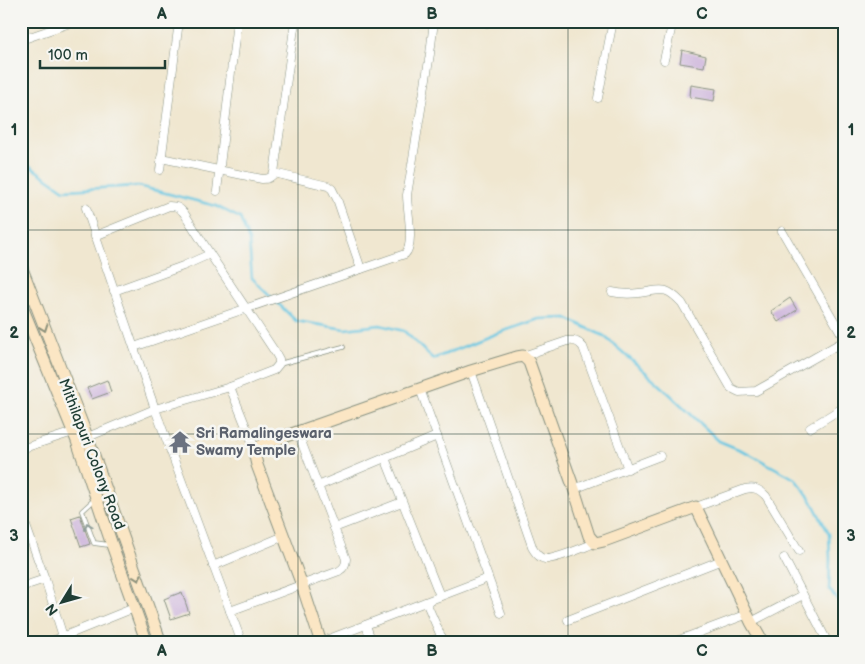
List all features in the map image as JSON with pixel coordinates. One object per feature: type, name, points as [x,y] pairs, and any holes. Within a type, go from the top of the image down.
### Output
[{"type":"street","points":[[21,40],[70,23],[71,21]]},
{"type":"street","points":[[160,170],[179,21]]},
{"type":"street","points":[[217,191],[237,21]]},
{"type":"street","points":[[161,158],[262,179],[272,177],[295,21]]},
{"type":"street","points":[[134,348],[408,252],[410,232],[408,195],[434,21]]},
{"type":"street","points":[[598,98],[613,21]]},
{"type":"street","points":[[664,60],[673,21]]},
{"type":"street","points":[[274,173],[328,186],[332,189],[360,269]]},
{"type":"street","points":[[21,449],[79,437],[155,409],[230,387],[274,370],[279,364],[279,359],[275,352],[180,208],[169,206],[95,236]]},
{"type":"street","points":[[86,208],[155,409],[242,643]]},
{"type":"street","points":[[612,292],[626,294],[660,289],[673,294],[682,303],[731,388],[740,392],[756,391],[844,340],[782,231]]},
{"type":"street","points":[[114,291],[210,254]]},
{"type":"street","name":"Mithilapuri Colony Road","points":[[21,266],[50,342],[96,498],[147,643]]},
{"type":"street","name":"Mithilapuri Colony Road","points":[[21,304],[132,560],[161,643]]},
{"type":"street","points":[[255,449],[269,442],[420,389],[567,340],[575,340],[583,347],[628,469]]},
{"type":"street","points":[[523,356],[529,362],[589,536],[595,543]]},
{"type":"street","points":[[471,372],[533,549],[538,556],[545,559],[553,558],[754,487],[762,491],[766,496],[799,552]]},
{"type":"street","points":[[230,387],[255,449],[257,465],[302,585],[321,643],[488,578]]},
{"type":"street","points":[[420,389],[501,612]]},
{"type":"street","points":[[810,428],[844,407]]},
{"type":"street","points":[[230,611],[339,571],[346,564],[346,559],[298,432]]},
{"type":"street","points":[[318,486],[437,436]]},
{"type":"street","points":[[574,488],[660,456]]},
{"type":"street","points":[[385,458],[440,596]]},
{"type":"street","points":[[334,528],[402,502]]},
{"type":"street","points":[[696,507],[763,643]]},
{"type":"street","points":[[21,512],[64,640]]},
{"type":"street","points":[[214,566],[284,536]]},
{"type":"street","points":[[784,558],[828,643]]},
{"type":"street","points":[[119,565],[132,560]]},
{"type":"street","points":[[568,620],[722,560]]},
{"type":"street","points":[[21,587],[45,579]]},
{"type":"street","points":[[671,643],[750,618],[803,595]]},
{"type":"street","points":[[426,602],[443,640],[428,643]]},
{"type":"street","points":[[47,643],[64,640],[134,608]]},
{"type":"street","points":[[366,625],[372,643]]},
{"type":"lane","points":[[279,364],[343,347]]},
{"type":"lane","points":[[96,498],[82,512],[94,542],[112,545]]},
{"type":"building","points":[[682,50],[706,56],[704,67],[680,63]]},
{"type":"building","points":[[691,85],[716,89],[714,101],[690,97]]},
{"type":"building","points":[[790,298],[797,310],[778,322],[771,311]]},
{"type":"building","points":[[107,380],[111,392],[92,399],[87,388]]},
{"type":"building","points":[[80,515],[90,544],[81,547],[71,518]]},
{"type":"building","points":[[182,592],[189,613],[171,619],[164,599]]},
{"type":"waterway","points":[[21,160],[64,190],[138,186],[216,206],[240,218],[249,241],[252,278],[296,321],[345,329],[380,325],[404,331],[433,359],[495,334],[539,319],[566,318],[604,336],[659,384],[719,441],[748,453],[795,479],[810,498],[829,534],[829,589],[840,603],[844,605]]},
{"type":"place","name":"Sri Ramalingeswara Swamy Temple","points":[[180,442]]}]
